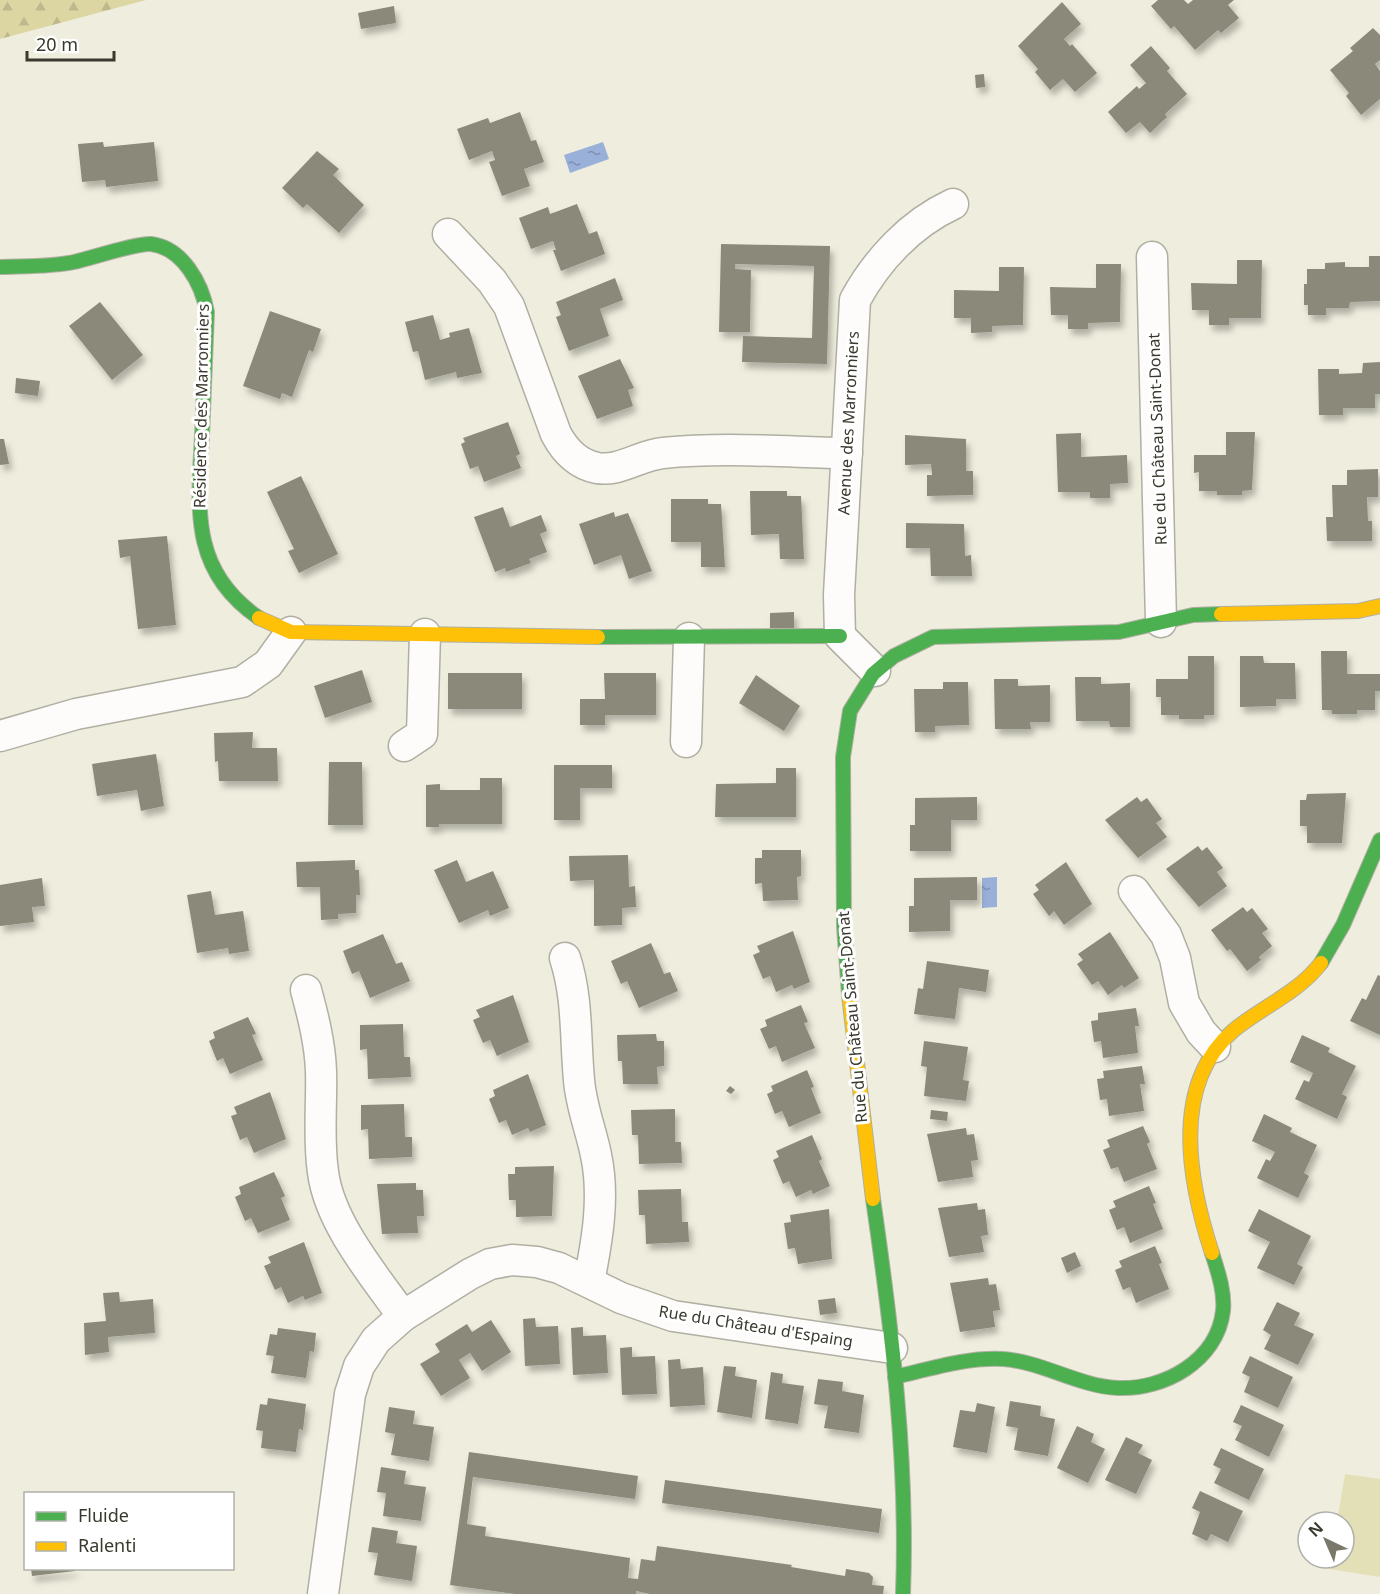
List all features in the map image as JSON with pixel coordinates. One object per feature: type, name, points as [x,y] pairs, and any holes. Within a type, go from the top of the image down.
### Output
[{"type":"street","name":"Avenue des Marronniers","points":[[840,636],[855,300],[869,275],[894,244],[946,199]]},
{"type":"street","points":[[448,234],[502,294],[556,434],[564,448],[581,463],[606,469],[646,456],[680,452],[847,453]]},
{"type":"street","name":"Résidence des Marronniers","points":[[0,267],[71,263],[150,244],[163,247],[184,263],[200,286],[207,312],[199,509],[204,546],[218,578],[240,604],[268,625],[291,632],[689,638],[840,636]]},
{"type":"street","name":"Rue du Château Saint-Donat","points":[[1152,257],[1161,622]]},
{"type":"street","name":"Rue du Château Saint-Donat","points":[[903,1594],[905,1502],[893,1362],[856,1081],[844,957],[842,900],[846,727],[855,701],[875,671],[906,647],[933,637],[1119,632],[1193,615],[1358,611],[1380,606]]},
{"type":"street","points":[[0,736],[76,714],[242,682],[254,676],[268,664],[291,632]]},
{"type":"street","points":[[404,746],[422,734],[425,634]]},
{"type":"street","points":[[840,636],[875,671]]},
{"type":"street","points":[[686,742],[689,638]]},
{"type":"street","points":[[893,1362],[998,1358],[1038,1364],[1103,1388],[1125,1389],[1149,1386],[1168,1379],[1194,1363],[1210,1345],[1220,1323],[1224,1303],[1222,1281],[1203,1224],[1198,1199],[1191,1129],[1197,1082],[1205,1062],[1215,1047],[1233,1030],[1303,982],[1318,967],[1332,946],[1380,840]]},
{"type":"street","points":[[1134,891],[1166,935],[1175,958],[1184,1003],[1201,1032],[1215,1047]]},
{"type":"street","points":[[565,958],[572,980],[576,1008],[581,1100],[597,1156],[599,1212],[589,1282]]},
{"type":"street","points":[[306,990],[320,1059],[323,1172],[327,1189],[342,1226],[403,1316]]},
{"type":"street","name":"Rue du Château d'Espaing","points":[[323,1594],[350,1394],[359,1366],[376,1340],[403,1316],[490,1264],[512,1260],[548,1265],[621,1298],[673,1316],[893,1362]]},
{"type":"green space","points":[[0,0],[146,0],[0,39]]},
{"type":"shaded area","points":[[1345,1474],[1380,1479],[1380,1577],[1335,1570],[1356,1570],[1356,1510],[1339,1510]]},
{"type":"water","points":[[603,142],[609,159],[570,173],[564,155]]},
{"type":"water","points":[[997,877],[997,907],[982,908],[982,878]]},
{"type":"building","points":[[1158,0],[1184,0],[1188,4],[1193,0],[1234,0],[1228,5],[1239,18],[1221,33],[1218,30],[1195,50],[1174,26],[1171,29],[1151,6]]},
{"type":"building","points":[[1062,2],[1081,24],[1064,39],[1070,46],[1072,44],[1097,73],[1075,92],[1063,79],[1050,90],[1035,72],[1038,69],[1018,46]]},
{"type":"building","points":[[394,6],[396,23],[361,29],[358,13]]},
{"type":"building","points":[[1373,28],[1380,35],[1380,60],[1375,64],[1380,71],[1380,99],[1361,115],[1346,96],[1349,93],[1330,70],[1353,51],[1350,48]]},
{"type":"building","points":[[1151,46],[1170,68],[1167,71],[1187,94],[1165,114],[1167,117],[1150,133],[1140,122],[1126,133],[1108,112],[1137,86],[1139,89],[1146,83],[1130,65]]},
{"type":"building","points":[[984,74],[985,87],[976,88],[975,75]]},
{"type":"building","points":[[520,112],[531,141],[536,140],[544,162],[524,169],[530,186],[502,196],[489,162],[495,160],[492,151],[469,160],[457,129],[488,118],[490,123]]},
{"type":"building","points":[[103,142],[104,147],[154,142],[158,181],[106,187],[105,180],[82,182],[78,144]]},
{"type":"building","points":[[317,151],[339,169],[333,175],[364,205],[339,233],[307,204],[303,208],[282,188]]},
{"type":"building","points":[[577,204],[589,234],[597,231],[605,254],[561,271],[553,250],[556,250],[553,241],[531,249],[519,218],[548,207],[550,214]]},
{"type":"building","points":[[721,244],[830,246],[827,364],[742,362],[743,336],[812,338],[814,266],[735,264],[735,269],[751,270],[750,332],[719,332]]},
{"type":"building","points":[[1369,256],[1380,256],[1380,301],[1350,302],[1349,308],[1326,308],[1326,315],[1308,315],[1308,305],[1304,305],[1307,269],[1325,269],[1325,263],[1345,262],[1345,267],[1369,267]]},
{"type":"building","points":[[1237,260],[1262,260],[1261,318],[1229,318],[1229,325],[1209,325],[1209,310],[1192,310],[1191,283],[1237,284]]},
{"type":"building","points":[[1096,264],[1121,264],[1120,322],[1088,323],[1088,329],[1068,329],[1068,315],[1051,315],[1050,287],[1096,288]]},
{"type":"building","points":[[999,267],[1024,267],[1023,325],[992,326],[992,332],[971,333],[971,318],[954,318],[954,290],[999,291]]},
{"type":"building","points":[[615,278],[623,300],[600,309],[609,336],[569,351],[556,317],[561,315],[556,302]]},
{"type":"building","points":[[100,302],[143,355],[112,380],[69,326]]},
{"type":"building","points":[[270,311],[321,329],[313,352],[309,350],[292,397],[282,393],[280,399],[243,386]]},
{"type":"building","points":[[433,315],[440,340],[450,337],[449,333],[469,328],[482,373],[457,378],[456,372],[425,380],[418,351],[413,352],[405,322]]},
{"type":"building","points":[[620,359],[634,388],[628,390],[633,406],[597,419],[578,376]]},
{"type":"building","points":[[1380,362],[1380,394],[1375,394],[1375,408],[1343,408],[1343,415],[1319,415],[1318,369],[1339,369],[1339,374],[1362,373],[1363,363]]},
{"type":"building","points":[[16,378],[40,381],[38,396],[15,393]]},
{"type":"building","points":[[508,422],[520,454],[516,456],[521,468],[484,482],[478,466],[470,469],[461,444],[465,442],[463,438]]},
{"type":"building","points":[[1226,432],[1255,432],[1252,490],[1242,491],[1242,495],[1217,495],[1217,491],[1199,491],[1199,472],[1194,473],[1194,455],[1226,455]]},
{"type":"building","points":[[1081,433],[1081,457],[1127,455],[1128,483],[1110,484],[1110,498],[1090,498],[1090,492],[1058,492],[1056,434]]},
{"type":"building","points":[[905,435],[966,439],[966,471],[973,471],[973,495],[927,496],[927,475],[932,475],[931,464],[905,465]]},
{"type":"building","points":[[0,439],[4,439],[9,464],[0,465]]},
{"type":"building","points":[[1378,469],[1378,497],[1367,497],[1368,521],[1372,521],[1372,541],[1327,541],[1326,517],[1333,517],[1332,485],[1347,485],[1347,470]]},
{"type":"building","points":[[301,476],[338,554],[299,573],[288,551],[294,549],[267,492]]},
{"type":"building","points":[[750,491],[787,491],[787,496],[801,496],[804,559],[780,559],[779,534],[751,535]]},
{"type":"building","points":[[671,499],[708,499],[708,504],[721,504],[725,567],[701,567],[701,542],[671,542]]},
{"type":"building","points":[[503,507],[510,527],[541,515],[547,531],[540,534],[547,552],[529,559],[531,563],[506,572],[505,568],[495,572],[474,517]]},
{"type":"building","points":[[614,512],[615,517],[628,513],[652,571],[629,579],[621,555],[594,565],[579,524]]},
{"type":"building","points":[[906,523],[964,524],[965,556],[971,555],[972,576],[931,576],[930,548],[906,548]]},
{"type":"building","points":[[167,536],[176,625],[138,629],[130,556],[120,558],[118,540]]},
{"type":"building","points":[[794,612],[794,628],[770,628],[770,613]]},
{"type":"building","points":[[1321,651],[1347,651],[1347,674],[1380,674],[1380,691],[1375,691],[1375,710],[1357,710],[1357,714],[1332,714],[1332,710],[1322,710]]},
{"type":"building","points":[[1188,656],[1214,656],[1214,715],[1204,715],[1204,719],[1179,719],[1179,715],[1161,715],[1161,697],[1156,697],[1156,679],[1188,679]]},
{"type":"building","points":[[1240,656],[1263,656],[1264,663],[1295,663],[1296,699],[1276,699],[1276,706],[1240,707]]},
{"type":"building","points":[[362,670],[372,702],[325,718],[314,686]]},
{"type":"building","points":[[448,673],[522,673],[522,709],[448,709]]},
{"type":"building","points":[[604,673],[656,673],[656,715],[605,715],[605,725],[580,725],[580,699],[605,699]]},
{"type":"building","points":[[756,675],[800,706],[784,731],[739,703]]},
{"type":"building","points":[[1075,677],[1101,677],[1101,684],[1130,683],[1130,727],[1110,727],[1109,721],[1076,721]]},
{"type":"building","points":[[994,679],[1018,679],[1018,686],[1050,685],[1050,722],[1030,722],[1031,729],[995,729]]},
{"type":"building","points":[[943,682],[968,682],[969,725],[935,726],[935,732],[915,732],[914,689],[943,689]]},
{"type":"building","points":[[253,732],[252,748],[277,748],[278,781],[219,781],[218,761],[215,762],[214,733]]},
{"type":"building","points":[[156,754],[164,806],[141,811],[137,790],[97,796],[92,764]]},
{"type":"building","points":[[329,762],[362,762],[363,825],[328,825]]},
{"type":"building","points":[[554,765],[612,765],[612,788],[580,788],[580,820],[554,820]]},
{"type":"building","points":[[776,768],[796,768],[796,817],[715,817],[716,784],[776,783]]},
{"type":"building","points":[[480,778],[502,778],[502,824],[439,824],[439,827],[426,827],[426,785],[440,784],[440,790],[480,790]]},
{"type":"building","points":[[1346,793],[1342,843],[1307,843],[1307,826],[1300,826],[1300,800],[1306,800],[1307,794]]},
{"type":"building","points":[[977,797],[977,820],[951,820],[951,851],[910,851],[910,825],[915,825],[915,798]]},
{"type":"building","points":[[1137,797],[1141,802],[1147,798],[1162,819],[1156,823],[1167,837],[1138,858],[1105,820]]},
{"type":"building","points":[[1198,846],[1202,851],[1207,847],[1223,868],[1217,872],[1227,886],[1199,907],[1166,869]]},
{"type":"building","points":[[762,850],[801,850],[801,876],[797,877],[798,900],[763,901],[762,883],[755,884],[755,858],[762,858]]},
{"type":"building","points":[[628,855],[629,887],[635,886],[636,907],[622,908],[622,925],[594,926],[594,880],[570,881],[569,856]]},
{"type":"building","points":[[355,860],[355,870],[359,870],[360,895],[356,895],[356,913],[338,914],[338,919],[321,920],[320,887],[297,887],[296,862]]},
{"type":"building","points":[[457,860],[466,882],[493,871],[509,908],[490,916],[488,910],[459,923],[434,870]]},
{"type":"building","points":[[1066,862],[1092,904],[1064,925],[1054,911],[1049,916],[1033,894],[1039,890],[1035,885]]},
{"type":"building","points":[[977,877],[977,900],[950,900],[950,931],[909,932],[909,906],[914,906],[914,878]]},
{"type":"building","points":[[42,878],[45,906],[32,907],[34,922],[0,926],[0,885]]},
{"type":"building","points":[[211,891],[215,915],[243,911],[249,951],[229,954],[228,948],[197,953],[187,895]]},
{"type":"building","points":[[1243,907],[1247,912],[1252,908],[1268,929],[1262,933],[1272,946],[1259,957],[1261,960],[1247,971],[1230,949],[1227,951],[1211,930]]},
{"type":"building","points":[[793,931],[810,982],[794,989],[792,985],[776,992],[770,976],[763,979],[753,955],[760,952],[757,946]]},
{"type":"building","points":[[1110,932],[1139,978],[1124,988],[1122,985],[1108,995],[1098,981],[1092,985],[1077,964],[1083,960],[1078,954]]},
{"type":"building","points":[[383,934],[396,964],[402,962],[410,981],[370,998],[359,971],[352,974],[343,951]]},
{"type":"building","points":[[651,943],[664,974],[670,972],[678,991],[639,1008],[627,981],[621,984],[611,961]]},
{"type":"building","points":[[927,961],[989,970],[986,992],[959,988],[955,1019],[914,1014],[918,988],[923,989]]},
{"type":"building","points":[[1378,975],[1380,976],[1380,1035],[1350,1021],[1362,998],[1366,1000]]},
{"type":"building","points":[[513,995],[529,1042],[497,1056],[490,1040],[483,1043],[473,1020],[480,1017],[476,1010]]},
{"type":"building","points":[[801,1005],[808,1022],[804,1023],[815,1048],[782,1062],[776,1046],[769,1049],[760,1029],[767,1026],[765,1020]]},
{"type":"building","points":[[1136,1008],[1139,1026],[1135,1026],[1138,1053],[1103,1058],[1101,1041],[1094,1042],[1091,1021],[1098,1020],[1098,1013]]},
{"type":"building","points":[[248,1017],[256,1034],[252,1035],[263,1060],[230,1074],[223,1058],[217,1061],[209,1041],[215,1038],[213,1032]]},
{"type":"building","points":[[403,1024],[404,1057],[410,1057],[411,1077],[368,1079],[367,1049],[360,1050],[360,1025]]},
{"type":"building","points":[[656,1034],[657,1041],[664,1041],[664,1066],[657,1067],[658,1084],[623,1084],[622,1061],[618,1061],[617,1035]]},
{"type":"building","points":[[1302,1035],[1330,1048],[1328,1052],[1356,1066],[1342,1094],[1347,1097],[1337,1119],[1295,1099],[1304,1080],[1309,1082],[1313,1073],[1290,1062]]},
{"type":"building","points":[[924,1041],[968,1047],[963,1080],[969,1081],[966,1101],[924,1096],[927,1067],[921,1066]]},
{"type":"building","points":[[1142,1066],[1145,1084],[1140,1084],[1144,1111],[1109,1116],[1107,1099],[1100,1100],[1097,1079],[1104,1078],[1103,1071]]},
{"type":"building","points":[[807,1070],[821,1113],[789,1127],[782,1111],[775,1114],[767,1094],[773,1091],[771,1086]]},
{"type":"building","points":[[528,1074],[546,1125],[530,1132],[528,1128],[512,1135],[506,1120],[499,1123],[489,1099],[495,1096],[493,1090]]},
{"type":"building","points":[[730,1086],[735,1090],[731,1094],[726,1091]]},
{"type":"building","points":[[270,1092],[286,1139],[254,1153],[247,1137],[240,1140],[231,1116],[237,1114],[234,1107]]},
{"type":"building","points":[[404,1104],[405,1137],[412,1137],[412,1157],[369,1159],[368,1129],[361,1130],[361,1105]]},
{"type":"building","points":[[675,1109],[675,1142],[681,1142],[682,1163],[639,1164],[638,1135],[632,1135],[631,1110]]},
{"type":"building","points":[[931,1110],[948,1112],[947,1121],[930,1119]]},
{"type":"building","points":[[1264,1114],[1292,1128],[1290,1132],[1317,1145],[1304,1173],[1309,1176],[1298,1198],[1257,1178],[1266,1159],[1270,1161],[1275,1152],[1252,1141]]},
{"type":"building","points":[[1143,1126],[1157,1169],[1124,1182],[1118,1167],[1111,1169],[1103,1150],[1110,1147],[1107,1140]]},
{"type":"building","points":[[966,1128],[967,1135],[974,1134],[978,1160],[971,1161],[973,1177],[938,1182],[927,1134]]},
{"type":"building","points":[[812,1135],[822,1159],[819,1161],[830,1186],[813,1194],[811,1190],[796,1197],[789,1181],[783,1184],[773,1160],[779,1157],[776,1151]]},
{"type":"building","points":[[554,1166],[552,1216],[516,1217],[516,1200],[509,1200],[508,1174],[515,1174],[515,1167]]},
{"type":"building","points":[[274,1172],[285,1196],[281,1198],[290,1220],[258,1233],[251,1218],[245,1221],[235,1197],[241,1194],[239,1187]]},
{"type":"building","points":[[416,1183],[416,1190],[423,1190],[424,1216],[417,1216],[418,1233],[382,1234],[377,1184]]},
{"type":"building","points":[[1149,1186],[1163,1229],[1130,1243],[1124,1227],[1117,1230],[1109,1210],[1116,1207],[1113,1201]]},
{"type":"building","points":[[681,1189],[682,1222],[688,1222],[689,1242],[646,1244],[645,1215],[639,1215],[638,1190]]},
{"type":"building","points":[[977,1203],[978,1210],[985,1209],[988,1235],[981,1236],[984,1252],[949,1257],[938,1208]]},
{"type":"building","points":[[829,1209],[832,1259],[798,1264],[795,1248],[788,1249],[784,1223],[791,1222],[790,1215]]},
{"type":"building","points":[[1259,1209],[1311,1236],[1297,1264],[1303,1267],[1294,1285],[1257,1268],[1270,1242],[1248,1231]]},
{"type":"building","points":[[304,1242],[322,1293],[305,1300],[303,1296],[288,1303],[281,1287],[275,1290],[264,1266],[271,1263],[268,1257]]},
{"type":"building","points":[[1155,1246],[1169,1289],[1136,1303],[1130,1287],[1123,1290],[1115,1270],[1122,1267],[1119,1261]]},
{"type":"building","points":[[1075,1252],[1081,1266],[1067,1273],[1061,1258]]},
{"type":"building","points":[[988,1278],[989,1285],[996,1284],[1000,1310],[993,1311],[995,1327],[960,1332],[950,1283]]},
{"type":"building","points":[[119,1292],[120,1302],[153,1299],[155,1333],[108,1337],[109,1352],[85,1355],[84,1323],[106,1321],[103,1293]]},
{"type":"building","points":[[835,1298],[837,1313],[820,1315],[818,1300]]},
{"type":"building","points":[[1277,1302],[1300,1313],[1294,1325],[1314,1334],[1298,1365],[1264,1349],[1271,1335],[1263,1330]]},
{"type":"building","points":[[535,1318],[536,1327],[558,1326],[560,1364],[525,1366],[523,1319]]},
{"type":"building","points":[[491,1320],[511,1352],[482,1371],[470,1353],[459,1360],[470,1378],[441,1396],[420,1364],[440,1352],[435,1344],[467,1324],[472,1332]]},
{"type":"building","points":[[583,1327],[583,1336],[606,1335],[608,1373],[573,1375],[571,1328]]},
{"type":"building","points":[[278,1328],[316,1333],[314,1352],[310,1351],[306,1378],[271,1373],[274,1356],[266,1355],[270,1334],[277,1335]]},
{"type":"building","points":[[632,1347],[632,1357],[655,1356],[657,1394],[622,1395],[620,1348]]},
{"type":"building","points":[[1250,1356],[1293,1377],[1278,1408],[1244,1392],[1250,1377],[1242,1373]]},
{"type":"building","points":[[680,1359],[681,1369],[703,1367],[705,1405],[670,1407],[668,1360]]},
{"type":"building","points":[[724,1366],[736,1367],[735,1376],[757,1380],[752,1418],[717,1412]]},
{"type":"building","points":[[771,1372],[783,1374],[782,1383],[804,1386],[798,1424],[765,1419]]},
{"type":"building","points":[[818,1379],[843,1382],[842,1391],[864,1395],[859,1433],[824,1428],[828,1406],[814,1404]]},
{"type":"building","points":[[268,1398],[306,1404],[303,1430],[299,1429],[296,1452],[261,1448],[263,1431],[256,1430],[260,1404],[267,1405]]},
{"type":"building","points":[[1010,1401],[1041,1406],[1040,1416],[1055,1419],[1048,1456],[1014,1450],[1018,1428],[1006,1426]]},
{"type":"building","points":[[977,1403],[995,1407],[987,1453],[953,1447],[960,1410],[975,1412]]},
{"type":"building","points":[[1241,1405],[1284,1425],[1269,1457],[1235,1440],[1242,1426],[1233,1422]]},
{"type":"building","points":[[389,1407],[415,1411],[413,1424],[434,1427],[429,1461],[391,1455],[395,1434],[385,1432]]},
{"type":"building","points":[[1077,1426],[1094,1434],[1091,1442],[1105,1449],[1088,1483],[1057,1468]]},
{"type":"building","points":[[1126,1437],[1143,1445],[1138,1453],[1152,1460],[1136,1494],[1105,1480]]},
{"type":"building","points":[[1221,1448],[1264,1469],[1249,1500],[1214,1483],[1221,1469],[1213,1465]]},
{"type":"building","points":[[469,1452],[638,1476],[635,1499],[473,1477],[467,1524],[486,1527],[485,1536],[630,1558],[628,1578],[638,1579],[641,1559],[655,1561],[657,1546],[792,1565],[791,1567],[845,1576],[846,1569],[869,1573],[873,1577],[872,1585],[884,1586],[883,1594],[650,1594],[636,1591],[636,1594],[515,1594],[450,1585]]},
{"type":"building","points":[[381,1467],[406,1471],[404,1484],[426,1487],[421,1521],[383,1516],[386,1493],[377,1492]]},
{"type":"building","points":[[665,1480],[882,1509],[879,1533],[662,1503]]},
{"type":"building","points":[[1200,1491],[1243,1511],[1228,1542],[1211,1534],[1207,1541],[1192,1534],[1200,1512],[1192,1508]]},
{"type":"building","points":[[372,1527],[398,1531],[396,1543],[417,1546],[412,1581],[374,1575],[378,1553],[368,1552]]},
{"type":"building","points":[[31,1570],[75,1570],[75,1571],[32,1576]]},
{"type":"traffic: fast","points":[[0,267],[65,264],[151,244],[173,252],[189,269],[201,290],[207,312],[200,489],[203,537],[220,580],[237,600],[259,618]]},
{"type":"traffic: fast","points":[[849,995],[844,926],[843,757],[850,711],[873,674],[894,656],[933,637],[1119,632],[1193,615],[1221,614]]},
{"type":"traffic: fast","points":[[598,637],[840,636]]},
{"type":"traffic: fast","points":[[1321,963],[1343,925],[1380,840]]},
{"type":"traffic: fast","points":[[873,1199],[892,1346],[901,1445],[903,1594]]},
{"type":"traffic: fast","points":[[895,1377],[949,1364],[1003,1359],[1018,1361],[1089,1383],[1118,1388],[1153,1384],[1170,1378],[1199,1358],[1211,1344],[1219,1329],[1223,1297],[1212,1253]]},
{"type":"traffic: slow","points":[[1221,614],[1358,611],[1380,606]]},
{"type":"traffic: slow","points":[[259,618],[291,632],[598,637]]},
{"type":"traffic: slow","points":[[1212,1253],[1197,1196],[1192,1166],[1190,1136],[1193,1106],[1200,1078],[1214,1052],[1234,1030],[1302,983],[1321,963]]},
{"type":"traffic: slow","points":[[849,995],[873,1199]]}]
